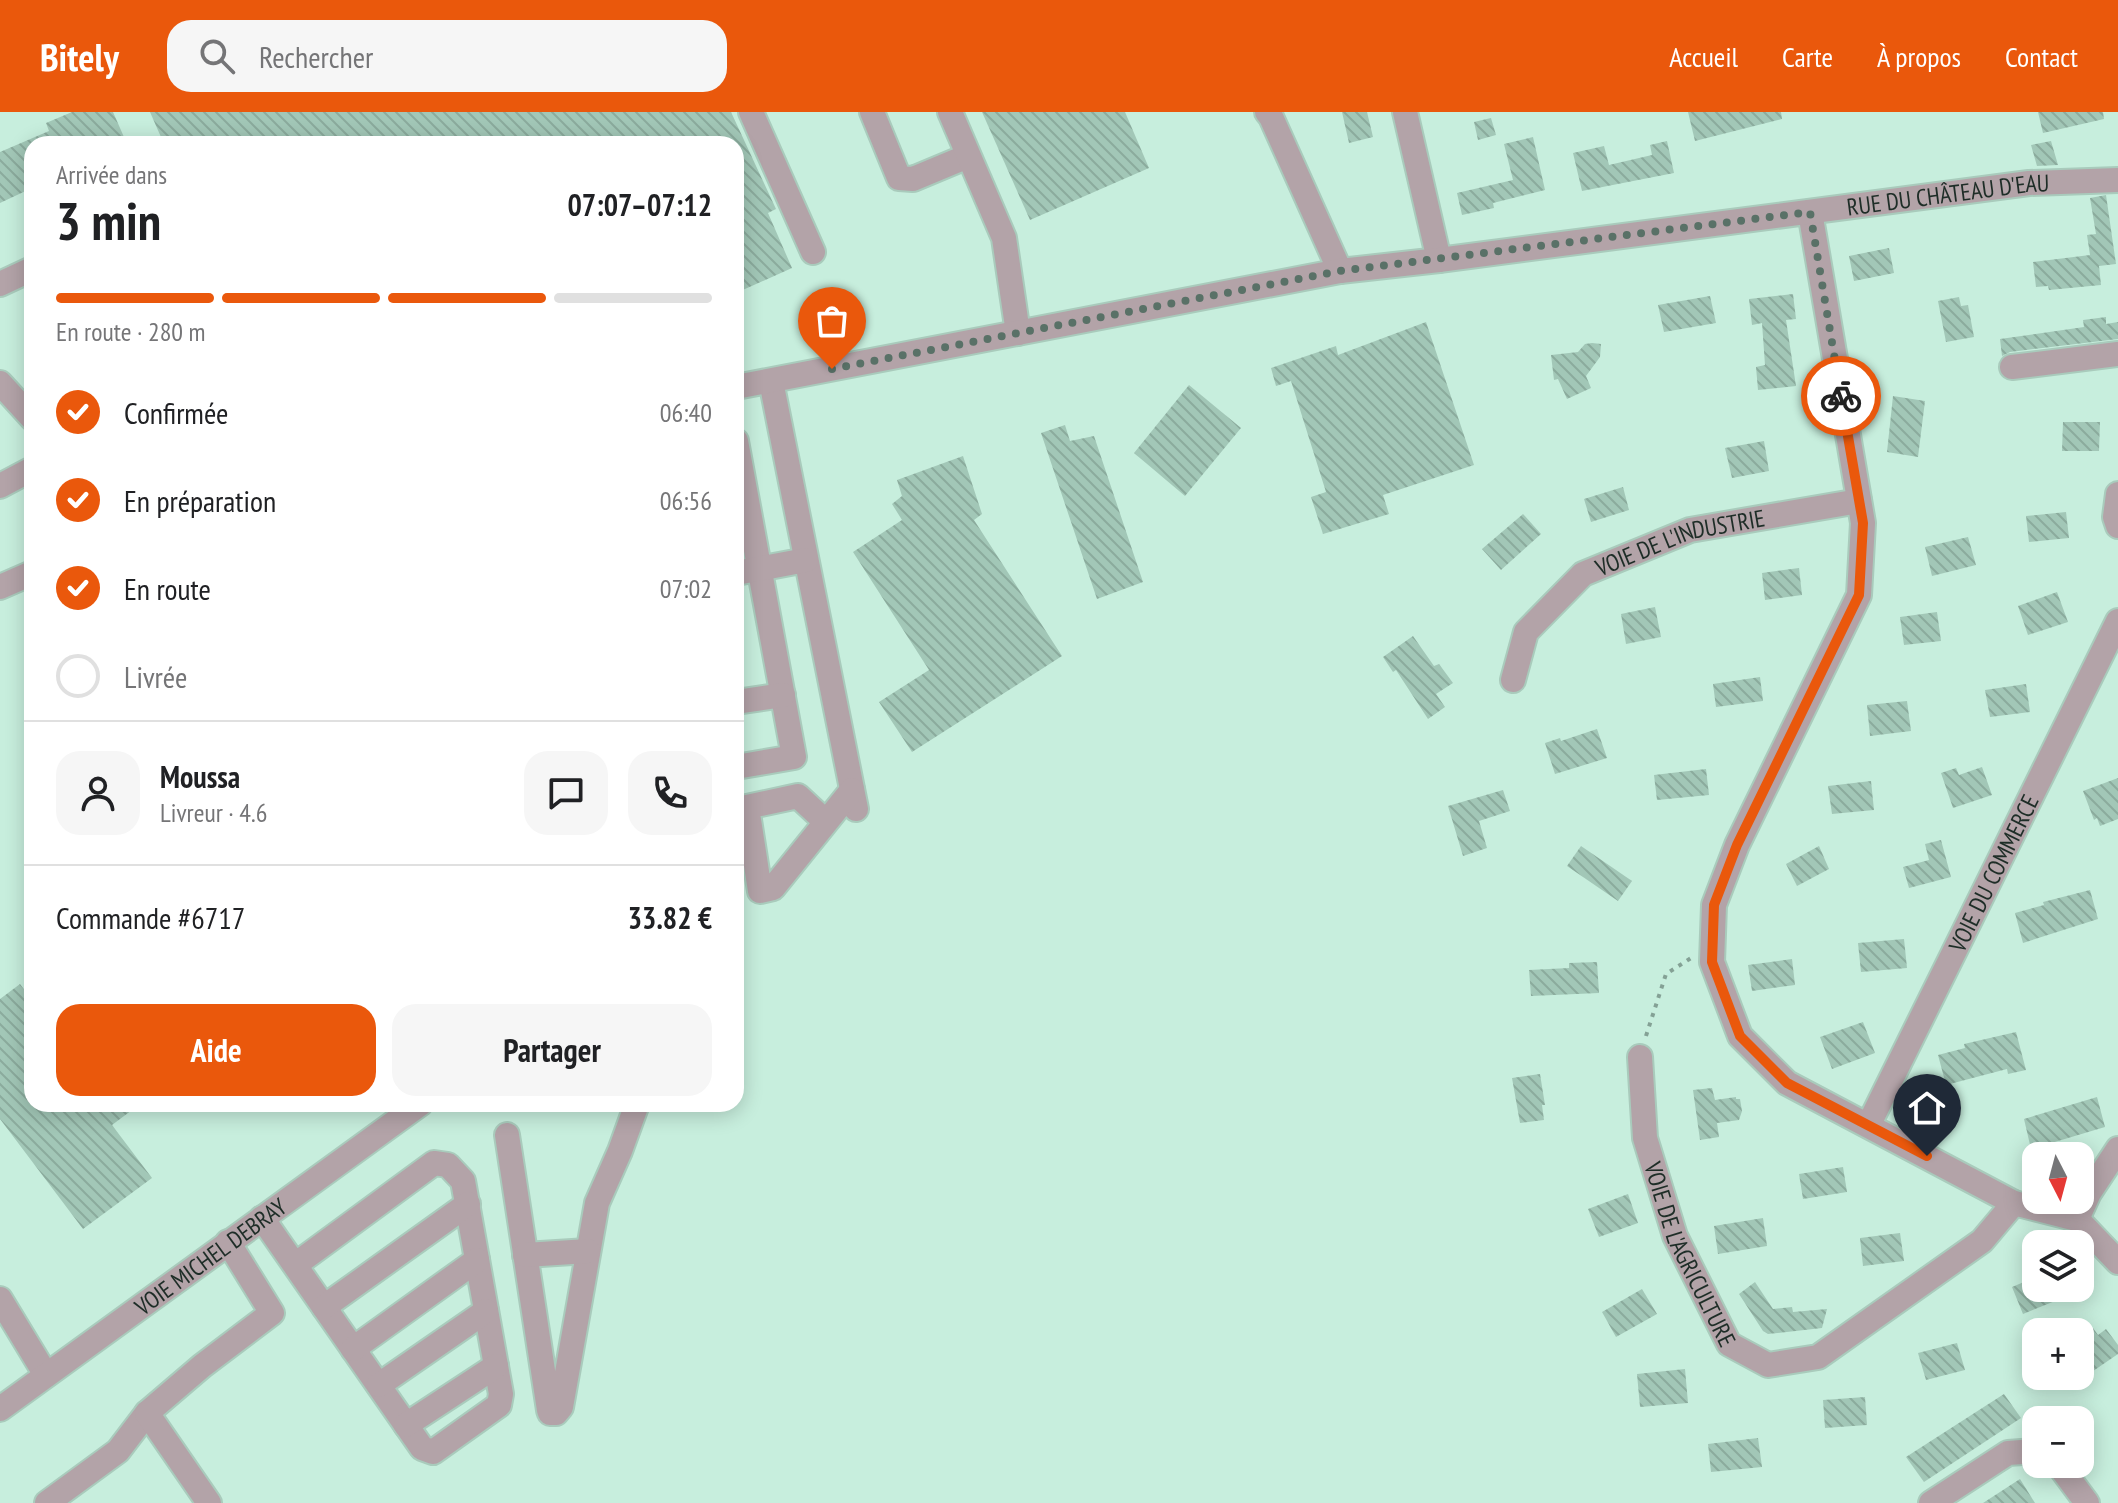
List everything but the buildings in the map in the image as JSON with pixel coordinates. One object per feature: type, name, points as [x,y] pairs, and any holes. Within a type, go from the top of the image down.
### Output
[{"type":"street","points":[[751,112],[813,252]]},
{"type":"street","points":[[872,112],[899,178],[913,179],[968,156]]},
{"type":"street","points":[[950,112],[1004,238],[1018,333]]},
{"type":"street","points":[[1267,112],[1340,271]]},
{"type":"street","points":[[1405,112],[1439,260]]},
{"type":"street","name":"RUE DU CHÂTEAU D'EAU","points":[[744,386],[1340,271],[2029,183],[2118,180]]},
{"type":"street","points":[[1810,212],[1863,523],[1859,595],[1737,845],[1714,905],[1712,962],[1740,1036],[1787,1083],[2014,1203],[2077,1219],[2118,1262]]},
{"type":"street","points":[[0,284],[24,273]]},
{"type":"street","points":[[2012,367],[2118,354]]},
{"type":"street","points":[[771,381],[854,799],[826,822]]},
{"type":"street","points":[[0,383],[24,409]]},
{"type":"street","points":[[0,486],[24,473]]},
{"type":"street","points":[[2118,494],[2115,517],[2118,526]]},
{"type":"street","name":"VOIE DE L'INDUSTRIE","points":[[1513,680],[1526,632],[1583,574],[1690,530],[1859,501]]},
{"type":"street","points":[[744,528],[748,571],[783,695],[794,757],[744,766]]},
{"type":"street","points":[[748,571],[806,560]]},
{"type":"street","points":[[0,587],[24,576]]},
{"type":"street","name":"VOIE DU COMMERCE","points":[[1869,1124],[2118,621]]},
{"type":"street","points":[[744,701],[783,695]]},
{"type":"street","name":"VOIE DE L'AGRICULTURE","points":[[1640,1057],[1645,1138],[1675,1236],[1729,1344],[1768,1365],[1818,1357],[1982,1241],[2014,1203]]},
{"type":"street","name":"VOIE MICHEL DEBRAY","points":[[0,1409],[409,1112]]},
{"type":"street","points":[[507,1135],[550,1413],[556,1413],[561,1407],[597,1203],[634,1112]]},
{"type":"street","points":[[2077,1219],[2089,1193],[2118,1149]]},
{"type":"street","points":[[262,1218],[422,1448],[433,1452],[499,1405],[501,1394],[468,1204],[463,1181],[448,1165],[434,1163],[295,1265]]},
{"type":"street","points":[[324,1307],[468,1204]]},
{"type":"street","points":[[47,1503],[118,1451],[147,1413],[272,1313],[228,1242]]},
{"type":"street","points":[[525,1255],[588,1251]]},
{"type":"street","points":[[353,1349],[477,1260]]},
{"type":"street","points":[[2,1306],[46,1375]]},
{"type":"street","points":[[379,1385],[486,1311]]},
{"type":"street","points":[[406,1425],[496,1366]]},
{"type":"street","points":[[147,1413],[209,1503]]},
{"type":"street","points":[[1931,1503],[2008,1453],[2022,1452]]},
{"type":"street","points":[[2068,1478],[2087,1503]]},
{"type":"path","points":[[1640,1057],[1666,974],[1713,943]]},
{"type":"way so far","points":[[832,369],[1340,271],[1810,212],[1841,396]]},
{"type":"route","points":[[1841,396],[1863,523],[1859,595],[1737,845],[1714,905],[1712,962],[1740,1036],[1787,1083],[1927,1156]]}]
